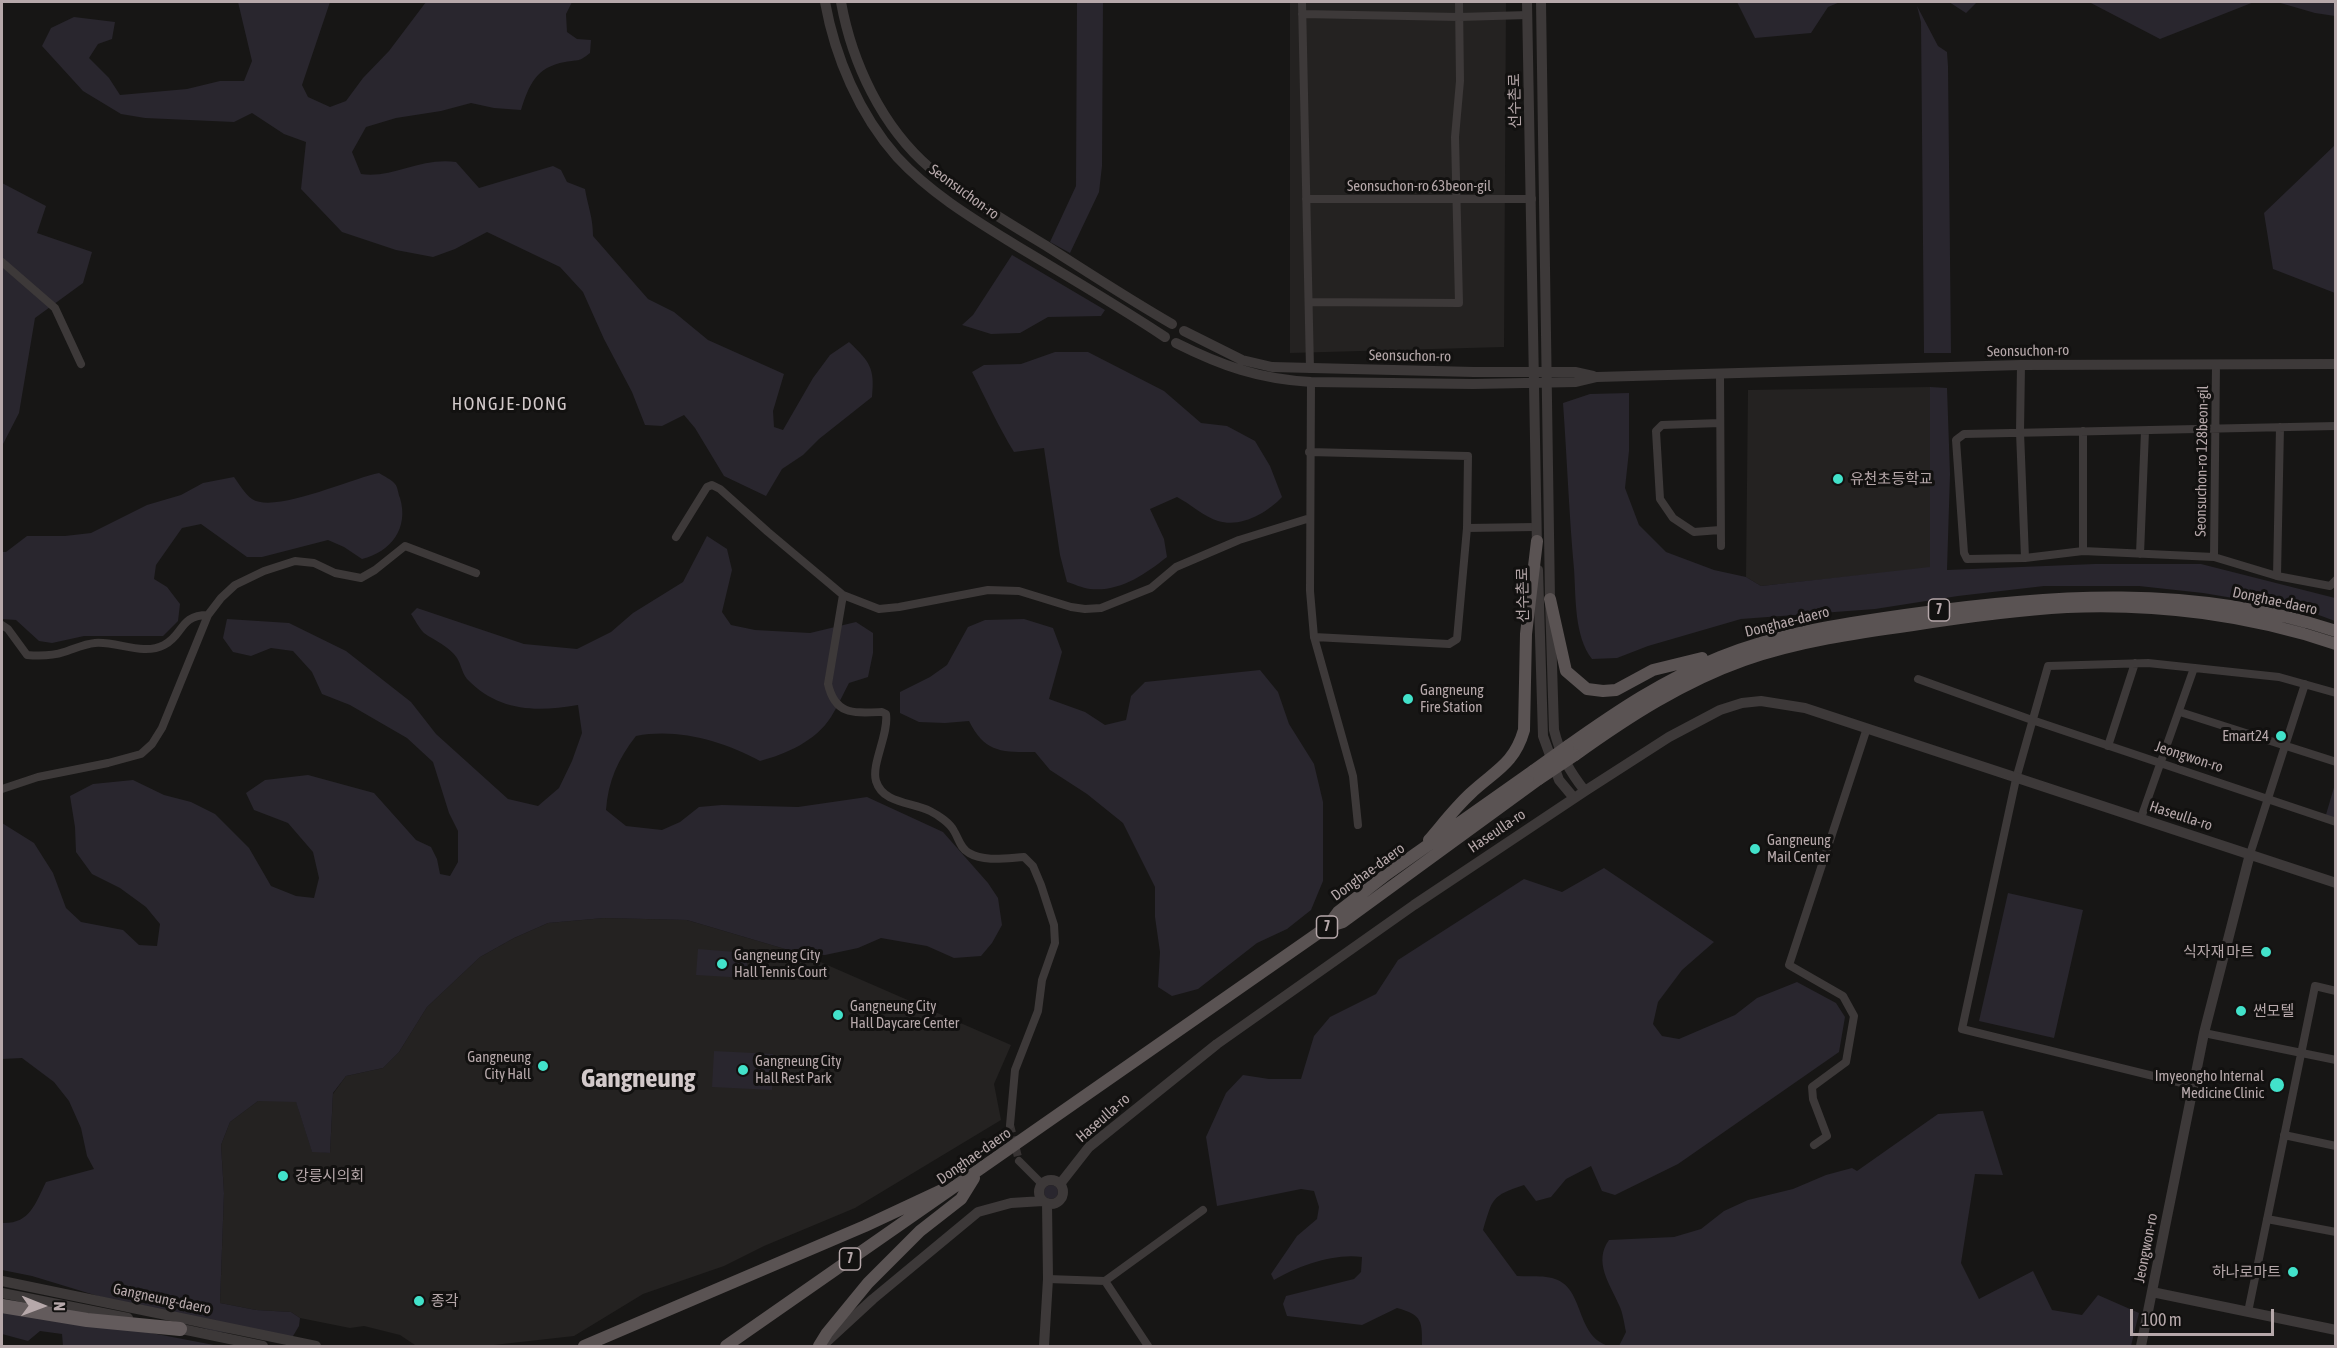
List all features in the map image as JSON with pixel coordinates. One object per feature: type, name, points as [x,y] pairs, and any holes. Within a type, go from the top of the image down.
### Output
[{"type":"highway","points":[[2,1306],[87,1320],[180,1329]]},
{"type":"main road","points":[[1413,858],[1469,795],[1506,763],[1520,744],[1524,730],[1526,634],[1537,541]]},
{"type":"main road","name":"Donghae-daero","points":[[1328,927],[1338,912],[1536,775],[1647,693],[1685,673],[1742,649],[1794,633],[1973,605],[2074,597],[2192,601],[2277,615],[2336,632]]},
{"type":"main road","points":[[1550,599],[1566,671],[1587,689],[1616,690],[1653,670],[1742,649]]},
{"type":"main road","name":"Donghae-daero","points":[[1571,750],[1655,701],[1712,673],[1774,650],[1848,634],[2025,610],[2116,607],[2180,611],[2228,618],[2282,629],[2336,644]]},
{"type":"main road","name":"Donghae-daero","points":[[726,1347],[1328,927],[1343,922],[1536,775]]},
{"type":"main road","points":[[584,1347],[865,1226],[976,1174]]},
{"type":"main road","points":[[821,1347],[827,1333],[868,1283],[920,1231],[961,1199],[976,1174]]},
{"type":"street","name":"Seonsuchon-ro","points":[[825,2],[840,58],[855,94],[875,127],[896,155],[919,179],[966,215],[1165,337]]},
{"type":"street","name":"Seonsuchon-ro","points":[[841,2],[845,23],[869,87],[907,145],[929,167],[975,202],[1172,324]]},
{"type":"street","points":[[1302,2],[1311,382],[1310,591],[1314,637],[1353,776],[1358,825]]},
{"type":"street","points":[[1309,302],[1460,303],[1455,137],[1460,81],[1459,2]]},
{"type":"street","name":"선수촌로","points":[[1527,2],[1535,377],[1535,527],[1543,736],[1559,780],[1574,798]]},
{"type":"street","name":"선수촌로","points":[[1541,2],[1554,730],[1559,749],[1570,772],[1585,790]]},
{"type":"street","points":[[1302,14],[1459,17],[1528,15]]},
{"type":"street","points":[[840,58],[855,53]]},
{"type":"street","name":"Seonsuchon-ro 63beon-gil","points":[[1306,199],[1532,199]]},
{"type":"street","points":[[1532,199],[1546,199]]},
{"type":"street","points":[[2,262],[55,308],[81,364]]},
{"type":"street","points":[[1172,324],[1180,326],[1184,331],[1182,339],[1176,344],[1169,342],[1165,337],[1166,329],[1172,324]]},
{"type":"street","name":"Seonsuchon-ro","points":[[1184,331],[1242,360],[1272,367],[1535,377]]},
{"type":"street","name":"Seonsuchon-ro","points":[[1176,344],[1231,369],[1284,380],[1311,382],[1547,377],[1575,372],[1597,377],[2021,365],[2336,364]]},
{"type":"street","name":"Seonsuchon-ro 128beon-gil","points":[[2214,558],[2217,364]]},
{"type":"street","points":[[2021,365],[2020,432],[2025,558]]},
{"type":"street","points":[[1720,375],[1721,546]]},
{"type":"street","points":[[1720,423],[1662,425],[1656,431],[1660,499],[1673,518],[1694,532],[1720,530]]},
{"type":"street","points":[[2336,426],[1964,434],[1956,440],[1964,553],[1967,559],[2025,558],[2083,551],[2214,558],[2277,576],[2330,586],[2336,580]]},
{"type":"street","points":[[2277,576],[2280,427]]},
{"type":"street","points":[[2083,431],[2083,551]]},
{"type":"street","points":[[2140,554],[2145,431]]},
{"type":"street","points":[[1310,452],[1468,456],[1467,528],[1457,639],[1449,644],[1314,637]]},
{"type":"street","points":[[676,537],[707,487],[712,485],[720,489],[843,595],[879,609],[988,590],[1004,590],[1019,591],[1085,609],[1101,608],[1151,588],[1176,567],[1228,544],[1310,518]]},
{"type":"street","points":[[1467,528],[1535,527]]},
{"type":"street","points":[[2,789],[38,777],[141,754],[152,744],[162,728],[208,615],[235,585],[264,571],[295,561],[314,563],[335,573],[361,578],[405,546],[476,573]]},
{"type":"street","points":[[843,595],[828,684],[831,698],[838,706],[850,711],[885,714],[886,727],[875,779],[880,789],[886,796],[929,810],[951,825],[962,847],[969,854],[982,858],[1024,857],[1034,866],[1054,925],[1054,943],[1042,980],[1038,1011],[1015,1070],[1010,1125]]},
{"type":"street","points":[[2,626],[8,629],[27,655],[40,656],[62,653],[95,643],[148,650],[164,645],[186,621],[197,615],[208,615]]},
{"type":"street","points":[[2108,746],[2135,663]]},
{"type":"street","points":[[2194,1086],[1962,1029],[2016,778],[2048,666],[2135,663],[2194,668],[2279,677],[2336,693]]},
{"type":"street","points":[[2141,818],[2194,668]]},
{"type":"street","points":[[1918,679],[2032,720]]},
{"type":"street","points":[[2250,854],[2305,684]]},
{"type":"street","name":"Haseulla-ro","points":[[1060,1184],[1089,1148],[1217,1044],[1414,905],[1585,790],[1700,719],[1742,703],[1761,701],[1805,708],[2336,883]]},
{"type":"street","points":[[2180,712],[2336,762]]},
{"type":"street","name":"Jeongwon-ro","points":[[2032,720],[2336,822]]},
{"type":"street","points":[[1814,1145],[1827,1137],[1813,1099],[1812,1087],[1846,1062],[1854,1016],[1843,996],[1789,965],[1867,728]]},
{"type":"street","name":"Jeongwon-ro","points":[[2141,1347],[2204,1033],[2250,854]]},
{"type":"street","points":[[2248,1312],[2315,986],[2336,991]]},
{"type":"street","points":[[2204,1033],[2336,1060]]},
{"type":"street","points":[[2284,1135],[2336,1146]]},
{"type":"street","points":[[1019,1161],[1042,1184]]},
{"type":"street","points":[[821,1347],[873,1299],[978,1212],[1011,1203],[1056,1203],[1061,1198],[1063,1191],[1060,1184],[1053,1180],[1042,1184]]},
{"type":"street","points":[[1042,1184],[1039,1194],[1045,1202],[1048,1280],[1044,1347]]},
{"type":"street","points":[[1048,1280],[1105,1281],[1203,1210]]},
{"type":"street","points":[[2267,1219],[2336,1232]]},
{"type":"street","name":"Gangneung-daero","points":[[2,1281],[316,1347]]},
{"type":"street","points":[[1105,1281],[1148,1347]]},
{"type":"street","points":[[2152,1292],[2336,1330]]},
{"type":"street","name":"Gangneung-daero","points":[[2,1293],[263,1347]]},
{"type":"shaded area","points":[[238,2],[330,2],[302,85],[308,97],[330,107],[346,101],[363,78],[389,51],[426,2],[572,2],[566,14],[567,32],[577,39],[591,40],[590,53],[580,59],[555,64],[540,73],[531,85],[521,110],[471,103],[441,111],[396,118],[366,127],[352,152],[361,174],[384,174],[431,162],[456,162],[479,188],[553,166],[561,170],[567,182],[585,189],[593,236],[648,299],[674,312],[708,340],[784,374],[773,411],[774,427],[783,430],[813,378],[830,355],[849,342],[870,366],[873,379],[872,397],[819,439],[803,455],[782,469],[766,496],[724,476],[695,428],[684,415],[662,426],[645,425],[632,392],[604,339],[583,292],[560,267],[487,232],[455,249],[433,257],[396,250],[342,232],[301,189],[306,142],[284,134],[252,113],[234,122],[145,118],[121,114],[83,91],[42,46],[51,28],[74,17],[115,22],[112,39],[98,44],[89,58],[109,78],[120,95],[187,89],[220,81],[244,81],[252,61]]},
{"type":"shaded area","points":[[1077,2],[1103,2],[1102,166],[1099,192],[1070,253],[1050,242],[1076,186]]},
{"type":"shaded area","points":[[1290,2],[1506,2],[1504,347],[1290,353]]},
{"type":"shaded area","points":[[1737,2],[1840,2],[1828,7],[1811,33],[1755,38]]},
{"type":"shaded area","points":[[1949,2],[1977,2],[1966,13]]},
{"type":"shaded area","points":[[2089,2],[2254,2],[2160,39]]},
{"type":"shaded area","points":[[2277,2],[2335,2],[2335,16],[2315,13]]},
{"type":"shaded area","points":[[1917,6],[1938,46],[1947,52],[1951,353],[1924,353],[1921,22]]},
{"type":"shaded area","points":[[2335,145],[2336,293],[2273,269],[2264,213]]},
{"type":"shaded area","points":[[2,183],[46,206],[37,233],[92,252],[83,283],[35,318],[19,413],[2,446]]},
{"type":"shaded area","points":[[1012,255],[1105,310],[1101,316],[1048,317],[1020,333],[991,334],[962,325],[973,315]]},
{"type":"shaded area","points":[[1055,352],[1088,352],[1164,391],[1201,423],[1227,426],[1255,441],[1270,466],[1282,497],[1253,518],[1227,523],[1208,517],[1177,497],[1150,509],[1164,539],[1167,557],[1131,581],[1111,588],[1090,589],[1067,582],[1060,555],[1044,448],[1014,452],[972,372],[984,365],[1021,364]]},
{"type":"shaded area","name":"유천초등학교","points":[[1930,387],[1930,568],[1761,586],[1746,577],[1748,390]]},
{"type":"shaded area","points":[[1930,387],[1947,388],[1950,474],[1947,570],[2095,564],[2201,564],[2335,598],[2335,621],[2305,610],[2203,593],[2139,586],[2044,586],[1875,609],[1741,619],[1648,646],[1617,658],[1592,659],[1582,639],[1577,616],[1563,403],[1590,394],[1629,393],[1629,451],[1625,488],[1639,525],[1666,552],[1714,570],[1746,577],[1761,586],[1930,567]]},
{"type":"shaded area","points":[[379,473],[396,485],[402,519],[400,529],[389,545],[372,556],[362,559],[328,540],[262,557],[247,557],[201,524],[182,528],[156,565],[154,579],[167,587],[180,604],[178,621],[163,636],[84,636],[52,643],[39,641],[16,620],[2,619],[2,552],[6,552],[27,536],[91,533],[147,505],[181,495],[203,483],[234,477],[252,499],[278,502],[314,494]]},
{"type":"shaded area","points":[[707,536],[727,549],[732,570],[722,612],[731,625],[755,630],[810,633],[856,622],[873,633],[873,653],[868,677],[849,683],[831,717],[809,740],[780,755],[760,761],[716,742],[700,738],[668,734],[636,736],[615,771],[606,810],[626,826],[662,830],[680,822],[699,807],[722,805],[798,807],[867,797],[943,832],[988,883],[998,898],[1002,925],[992,943],[981,956],[954,958],[927,946],[881,938],[858,948],[825,955],[802,954],[687,920],[604,918],[548,923],[480,957],[427,1007],[399,1052],[383,1068],[346,1076],[333,1093],[330,1153],[312,1152],[296,1102],[258,1101],[230,1122],[221,1145],[224,1193],[220,1303],[256,1310],[291,1312],[300,1318],[299,1326],[290,1341],[213,1331],[32,1276],[2,1270],[2,1223],[19,1220],[25,1216],[35,1205],[46,1182],[94,1169],[87,1156],[81,1128],[69,1101],[54,1082],[22,1058],[2,1059],[2,823],[34,843],[53,873],[66,908],[81,922],[123,930],[139,945],[157,946],[160,924],[146,907],[120,888],[92,874],[76,852],[70,796],[93,784],[133,780],[164,795],[191,802],[215,814],[249,848],[271,886],[296,896],[314,898],[319,878],[313,852],[288,823],[254,810],[246,793],[265,780],[308,775],[374,793],[416,840],[431,847],[437,859],[440,874],[450,876],[458,862],[458,831],[449,813],[433,762],[407,738],[350,705],[322,694],[312,672],[293,651],[271,648],[251,656],[233,652],[223,638],[227,619],[289,623],[346,651],[411,702],[436,734],[508,799],[538,806],[559,788],[572,761],[582,733],[578,705],[533,709],[505,704],[492,698],[467,679],[454,654],[424,633],[411,614],[417,608],[524,644],[577,649],[611,632],[633,613],[683,582]]},
{"type":"shaded area","points":[[1024,619],[1053,628],[1062,652],[1049,699],[1085,712],[1105,725],[1126,720],[1131,696],[1145,682],[1260,670],[1278,692],[1289,724],[1314,764],[1323,802],[1323,881],[1311,910],[1287,929],[1257,943],[1198,989],[1172,996],[1158,987],[1160,952],[1155,917],[1155,887],[1123,823],[1087,794],[1050,770],[1035,752],[1003,751],[988,745],[975,732],[969,721],[919,722],[900,713],[900,692],[930,677],[947,665],[968,627],[985,620]]},
{"type":"shaded area","points":[[2335,784],[2335,822],[2325,818]]},
{"type":"shaded area","points":[[1604,868],[1714,942],[1682,970],[1658,1002],[1653,1024],[1662,1036],[1679,1039],[1735,1015],[1757,998],[1797,982],[1836,1003],[1845,1017],[1839,1052],[1678,1164],[1615,1195],[1602,1191],[1591,1166],[1566,1179],[1551,1197],[1536,1201],[1524,1185],[1505,1192],[1495,1200],[1483,1230],[1517,1276],[1551,1278],[1565,1284],[1590,1333],[1598,1341],[1609,1346],[1422,1346],[1419,1321],[1412,1314],[1397,1308],[1362,1325],[1287,1316],[1283,1304],[1286,1296],[1354,1279],[1361,1272],[1362,1257],[1340,1257],[1316,1262],[1274,1280],[1271,1274],[1297,1236],[1317,1219],[1319,1207],[1314,1191],[1301,1189],[1217,1206],[1206,1137],[1226,1093],[1243,1075],[1269,1079],[1301,1079],[1314,1036],[1330,1017],[1376,994],[1398,960],[1524,879],[1562,892]]},
{"type":"shaded area","points":[[2008,893],[2083,910],[2054,1038],[1979,1021]]},
{"type":"shaded area","points":[[604,918],[687,920],[802,954],[1011,1045],[994,1084],[1001,1120],[855,1208],[764,1246],[724,1266],[643,1294],[574,1336],[485,1346],[415,1345],[400,1335],[364,1326],[350,1328],[300,1318],[291,1312],[256,1310],[220,1303],[224,1193],[221,1145],[230,1122],[258,1101],[296,1101],[312,1151],[330,1153],[333,1094],[346,1076],[383,1068],[399,1052],[427,1007],[480,957],[548,923]]},
{"type":"shaded area","name":"Gangneung City Hall Tennis Court","points":[[698,949],[748,953],[746,978],[696,975]]},
{"type":"shaded area","name":"Gangneung City Hall Rest Park","points":[[714,1051],[773,1054],[772,1090],[712,1087]]},
{"type":"shaded area","points":[[1983,1111],[2003,1175],[1975,1174],[1961,1263],[1979,1299],[2033,1271],[2052,1310],[2082,1315],[2098,1295],[2139,1313],[2131,1346],[1619,1346],[1626,1332],[1620,1308],[1603,1265],[1604,1248],[1609,1240],[1674,1237],[1701,1229],[1724,1211],[1748,1200],[1793,1189],[1826,1175],[1852,1168],[1857,1171],[1938,1114]]},
{"type":"shaded area","points":[[1051,1185],[1056,1187],[1058,1192],[1056,1197],[1051,1199],[1046,1197],[1044,1192],[1046,1187]]},
{"type":"shaded area","points":[[2,1308],[37,1311],[219,1346],[63,1346],[62,1334],[40,1331],[28,1341],[2,1334]]},
{"type":"tunnel","points":[[1010,1125],[1019,1161]]},
{"type":"place","name":"유천초등학교","points":[[1838,479]]},
{"type":"place","name":"Gangneung Fire Station","points":[[1408,699]]},
{"type":"place","name":"Emart24","points":[[2281,736]]},
{"type":"place","name":"Gangneung Mail Center","points":[[1755,849]]},
{"type":"place","name":"식자재 마트","points":[[2266,952]]},
{"type":"place","name":"Gangneung City Hall Tennis Court","points":[[722,964]]},
{"type":"place","name":"썬모텔","points":[[2241,1011]]},
{"type":"place","name":"Gangneung City Hall Daycare Center","points":[[838,1015]]},
{"type":"place","name":"Gangneung City Hall","points":[[543,1066]]},
{"type":"place","name":"Gangneung City Hall Rest Park","points":[[743,1070]]},
{"type":"place","name":"Imyeongho Internal Medicine Clinic","points":[[2277,1085]]},
{"type":"place","name":"강릉시의회","points":[[283,1176]]},
{"type":"place","name":"하나로마트","points":[[2293,1272]]},
{"type":"place","name":"종각","points":[[419,1301]]},
{"type":"district","name":"HONGJE-DONG","points":[[510,404]]},
{"type":"district","name":"Gangneung","points":[[638,1078]]}]
